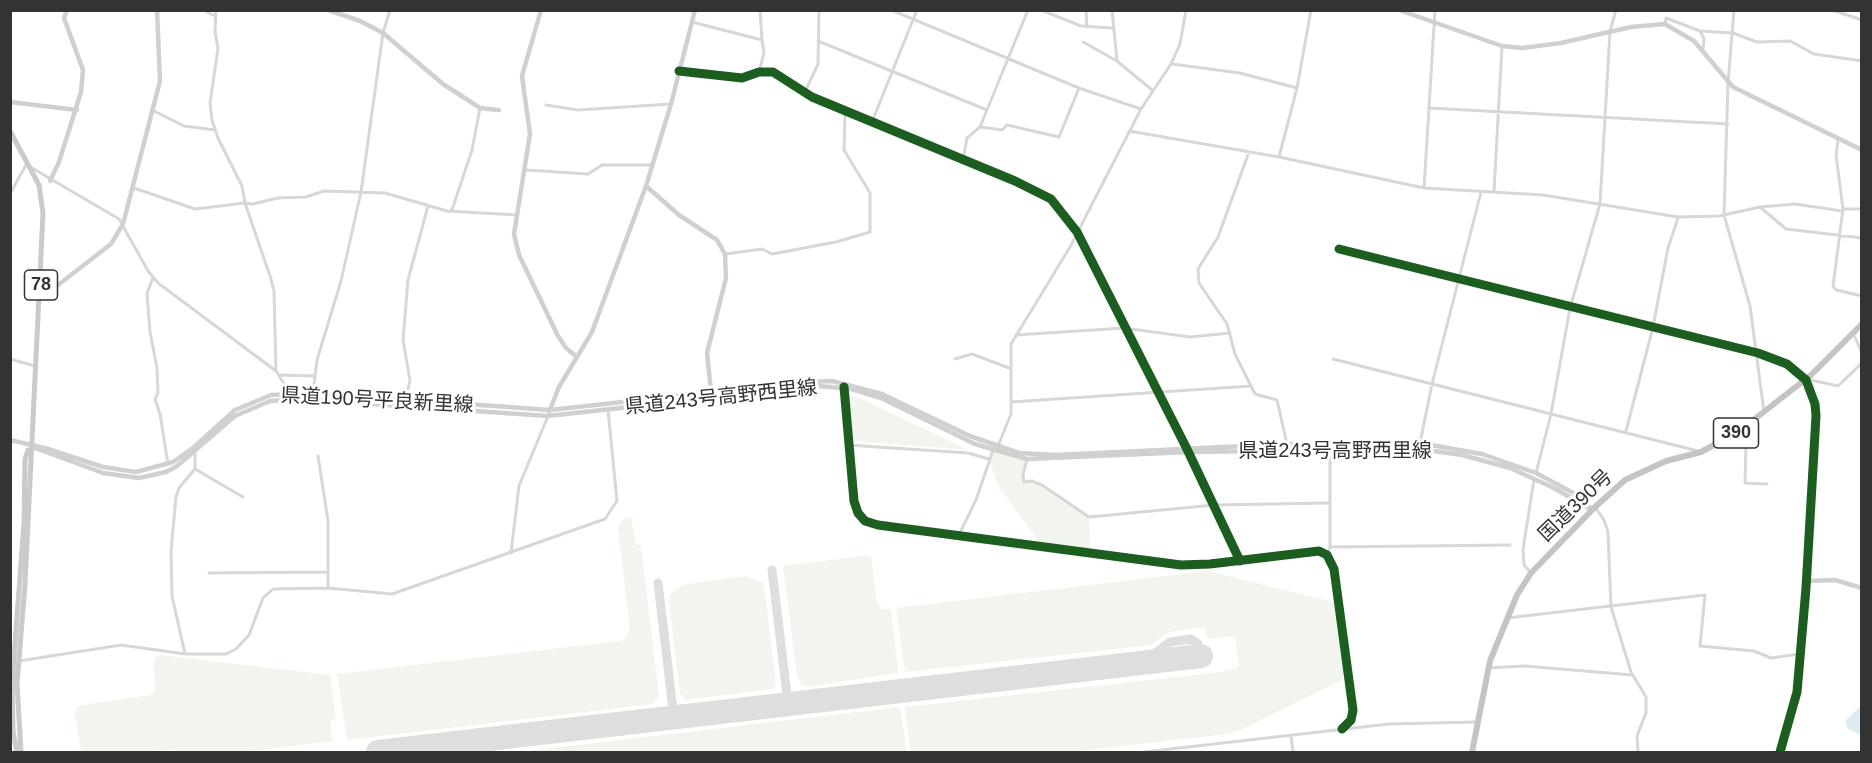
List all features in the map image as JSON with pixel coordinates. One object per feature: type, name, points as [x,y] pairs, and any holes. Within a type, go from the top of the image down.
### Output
[{"type":"highway","name":"国道390号","points":[[1473,753],[1487,668],[1507,618],[1531,573],[1613,489],[1638,473],[1701,452],[1738,432],[1809,377],[1862,324]]},
{"type":"main road","points":[[50,181],[77,110],[83,70],[64,18],[67,10]]},
{"type":"main road","points":[[40,299],[111,244],[123,224],[160,81],[157,10]]},
{"type":"main road","points":[[328,10],[360,21],[383,33],[443,84],[480,108],[499,110]]},
{"type":"main road","points":[[542,10],[522,76],[530,134],[514,234],[519,255],[558,336],[566,348],[577,357]]},
{"type":"main road","points":[[549,413],[559,387],[594,326],[646,186],[671,104],[695,10]]},
{"type":"main road","points":[[1399,10],[1502,46],[1539,47],[1610,31],[1650,24],[1665,24],[1676,28],[1703,50],[1728,83],[1862,150]]},
{"type":"main road","points":[[10,102],[77,110]]},
{"type":"main road","name":"78","points":[[10,131],[39,185],[42,199],[37,366],[30,446],[17,684],[21,753]]},
{"type":"main road","points":[[646,186],[679,215],[717,240],[725,254],[726,279],[707,353],[711,391]]},
{"type":"main road","points":[[1780,753],[1797,692],[1806,581],[1816,416],[1809,377]]},
{"type":"main road","name":"県道243号高野西里線","points":[[549,413],[711,391],[817,381],[853,384],[882,393],[998,447],[1019,453],[1042,455],[1420,443],[1482,454],[1535,475],[1581,497],[1593,508]]},
{"type":"main road","name":"県道243号高野西里線","points":[[549,413],[608,410],[800,387],[844,387],[880,398],[992,451],[1028,459],[1287,444],[1441,451],[1483,459],[1535,475]]},
{"type":"main road","name":"県道190号平良新里線","points":[[30,446],[124,472],[145,471],[168,464],[187,453],[235,410],[257,398],[313,393],[549,413]]},
{"type":"main road","name":"県道190号平良新里線","points":[[30,446],[88,469],[127,478],[166,472],[195,454],[228,422],[245,411],[291,396],[549,413]]},
{"type":"main road","points":[[10,440],[30,446]]},
{"type":"main road","name":"78","points":[[17,753],[13,731],[11,683],[24,523],[25,459],[30,446]]},
{"type":"main road","points":[[1806,581],[1834,580],[1862,588]]},
{"type":"street","points":[[203,10],[215,16]]},
{"type":"street","points":[[216,10],[218,48],[210,103],[214,130],[236,171],[274,291],[276,371]]},
{"type":"street","points":[[313,393],[314,376],[341,282],[361,192],[383,33],[390,10]]},
{"type":"street","points":[[759,72],[764,52],[760,10]]},
{"type":"street","points":[[804,94],[818,64],[819,10]]},
{"type":"street","points":[[891,10],[1079,88],[1141,109]]},
{"type":"street","points":[[872,122],[917,10]]},
{"type":"street","points":[[963,160],[967,138],[981,127],[1011,59],[1028,10]]},
{"type":"street","points":[[1041,10],[1087,27],[1113,28]]},
{"type":"street","points":[[1086,10],[1087,27]]},
{"type":"street","points":[[1112,10],[1118,61]]},
{"type":"street","points":[[958,537],[976,500],[992,451],[998,447],[1011,414],[1009,350],[1048,285],[1141,109],[1171,64],[1180,44],[1186,10]]},
{"type":"street","points":[[1279,157],[1297,88],[1311,10]]},
{"type":"street","points":[[1424,188],[1435,10]]},
{"type":"street","points":[[1734,10],[1728,83],[1724,215],[1750,306],[1758,353],[1764,413]]},
{"type":"street","points":[[1832,10],[1862,20]]},
{"type":"street","points":[[1531,573],[1524,565],[1523,549],[1535,475],[1551,414],[1570,308],[1600,204],[1610,31],[1616,11]]},
{"type":"street","points":[[1665,24],[1666,18],[1700,31],[1733,33],[1757,42],[1790,41],[1815,54],[1862,61]]},
{"type":"street","points":[[692,22],[762,40]]},
{"type":"street","points":[[1700,31],[1704,39],[1703,50]]},
{"type":"street","points":[[818,41],[987,110]]},
{"type":"street","points":[[1083,42],[1118,61],[1152,90]]},
{"type":"street","points":[[1494,191],[1502,46]]},
{"type":"street","points":[[1171,64],[1240,73],[1297,88]]},
{"type":"street","points":[[679,71],[742,78],[759,72],[772,72],[804,94],[1041,193],[1060,208],[1077,232],[1240,561]]},
{"type":"street","points":[[981,127],[1002,130],[1007,125],[1059,137],[1079,88]]},
{"type":"street","points":[[546,105],[578,110],[671,104]]},
{"type":"street","points":[[452,210],[472,150],[480,108]]},
{"type":"street","points":[[1429,108],[1728,124]]},
{"type":"street","points":[[154,111],[184,126],[214,130]]},
{"type":"street","points":[[725,254],[762,249],[772,254],[836,242],[870,232],[870,193],[844,150],[845,111]]},
{"type":"street","points":[[1129,131],[1279,157],[1424,188],[1543,195],[1678,217],[1724,215],[1760,207],[1795,204],[1843,210],[1862,209]]},
{"type":"street","points":[[1838,140],[1836,155],[1843,210],[1833,286],[1836,290],[1862,296]]},
{"type":"street","points":[[1249,152],[1218,237],[1198,269],[1198,283],[1227,324],[1235,354],[1255,394],[1277,400],[1287,444]]},
{"type":"street","points":[[10,194],[29,165],[50,181],[105,209],[123,224],[153,278],[165,290],[276,371],[291,396]]},
{"type":"street","points":[[526,170],[588,174],[602,165],[653,165]]},
{"type":"street","points":[[134,188],[195,209],[253,204],[278,198],[306,198],[319,191],[392,195],[428,206],[452,210],[518,215]]},
{"type":"street","points":[[1420,443],[1457,280],[1481,192]]},
{"type":"street","points":[[405,401],[410,381],[403,340],[408,280],[428,206]]},
{"type":"street","points":[[1760,207],[1782,228],[1862,238]]},
{"type":"street","points":[[1626,431],[1653,327],[1668,248],[1678,217]]},
{"type":"street","points":[[1339,249],[1758,353],[1787,364],[1811,380],[1838,386],[1862,363]]},
{"type":"street","points":[[153,278],[147,293],[150,332],[157,368],[155,399],[160,414],[168,464]]},
{"type":"street","points":[[1016,335],[1124,328],[1190,337],[1230,333]]},
{"type":"street","points":[[1853,333],[1862,353]]},
{"type":"street","points":[[955,359],[972,354],[1009,368]]},
{"type":"street","points":[[10,359],[37,366]]},
{"type":"street","points":[[1333,359],[1626,431],[1701,452]]},
{"type":"street","points":[[280,375],[314,376]]},
{"type":"street","points":[[1011,402],[1251,386]]},
{"type":"street","points":[[844,387],[854,501],[865,520],[878,525],[1181,564],[1240,561],[1319,551],[1327,555],[1334,569],[1353,710],[1351,720],[1342,729]]},
{"type":"street","points":[[19,661],[121,645],[184,654],[226,654],[236,649],[249,635],[263,598],[273,589],[328,588],[392,594],[605,519],[617,501],[608,410]]},
{"type":"street","points":[[511,553],[519,486],[549,413]]},
{"type":"street","points":[[1738,432],[1746,441],[1745,483],[1767,484]]},
{"type":"street","points":[[848,445],[968,453],[989,459]]},
{"type":"street","points":[[1327,555],[1330,547],[1328,503],[1330,446]]},
{"type":"street","points":[[184,654],[172,597],[171,550],[176,497],[179,488],[195,469],[195,454]]},
{"type":"street","points":[[318,456],[317,465],[322,478],[328,521],[328,588]]},
{"type":"street","points":[[1028,459],[1023,475],[1024,482],[1032,481],[1042,485],[1089,517],[1214,505],[1328,503]]},
{"type":"street","points":[[195,469],[243,497]]},
{"type":"street","points":[[1593,508],[1607,526],[1611,607],[1632,675],[1647,702],[1646,713],[1637,736],[1638,753]]},
{"type":"street","points":[[1330,547],[1510,545]]},
{"type":"street","points":[[209,573],[327,572]]},
{"type":"street","points":[[1507,618],[1705,595],[1700,646],[1754,651],[1771,658],[1800,654]]},
{"type":"street","points":[[1487,668],[1525,666],[1632,675]]},
{"type":"street","points":[[1144,753],[1342,729],[1477,722]]},
{"type":"street","points":[[1291,735],[1293,753]]},
{"type":"shaded area","points":[[845,396],[860,398],[968,450],[856,441],[853,439]]},
{"type":"shaded area","points":[[992,451],[1027,459],[1023,475],[1024,482],[1032,481],[1042,485],[1089,517],[1090,552],[1043,547],[997,484],[989,459]]},
{"type":"shaded area","points":[[631,517],[636,545],[641,545],[659,696],[653,704],[347,740],[337,674],[621,641],[626,638],[630,629],[618,528],[623,520]]},
{"type":"shaded area","points":[[871,555],[877,602],[882,609],[891,609],[898,673],[812,686],[802,685],[797,677],[783,566]]},
{"type":"shaded area","points":[[1208,571],[1333,602],[1344,674],[1340,681],[1243,729],[1227,734],[1069,752],[911,752],[905,707],[1222,672],[1239,667],[1235,636],[1207,639],[1205,627],[1169,632],[1151,645],[905,672],[896,608]]},
{"type":"shaded area","points":[[746,576],[763,583],[776,685],[773,689],[685,700],[680,693],[669,600],[671,593],[683,585]]},
{"type":"shaded area","points":[[159,655],[330,675],[336,718],[330,721],[333,741],[244,752],[180,752],[172,749],[146,752],[81,752],[75,713],[77,706],[151,695],[156,689],[153,660]]},
{"type":"shaded area","points":[[1861,706],[1861,735],[1848,729],[1845,721]]},
{"type":"shaded area","points":[[900,707],[907,752],[518,752]]},
{"type":"taxiway","points":[[772,570],[788,703]]},
{"type":"taxiway","points":[[658,583],[674,718]]},
{"type":"taxiway","points":[[1142,663],[1170,642],[1191,639],[1198,644],[1199,652],[1192,657]]},
{"type":"taxiway","points":[[420,748],[421,752]]},
{"type":"runway","points":[[378,752],[1201,656]]},
{"type":"cycle path","points":[[679,71],[742,78],[759,72],[773,72],[812,97],[1015,181],[1051,199],[1077,232],[1186,447],[1240,561]]},
{"type":"cycle path","points":[[1339,249],[1758,353],[1787,364],[1806,380],[1815,404],[1816,416],[1806,588],[1797,692],[1780,752]]},
{"type":"cycle path","points":[[844,387],[854,501],[858,513],[865,521],[878,525],[1181,565],[1210,564],[1319,551],[1327,555],[1334,569],[1353,710],[1351,720],[1342,729]]}]
